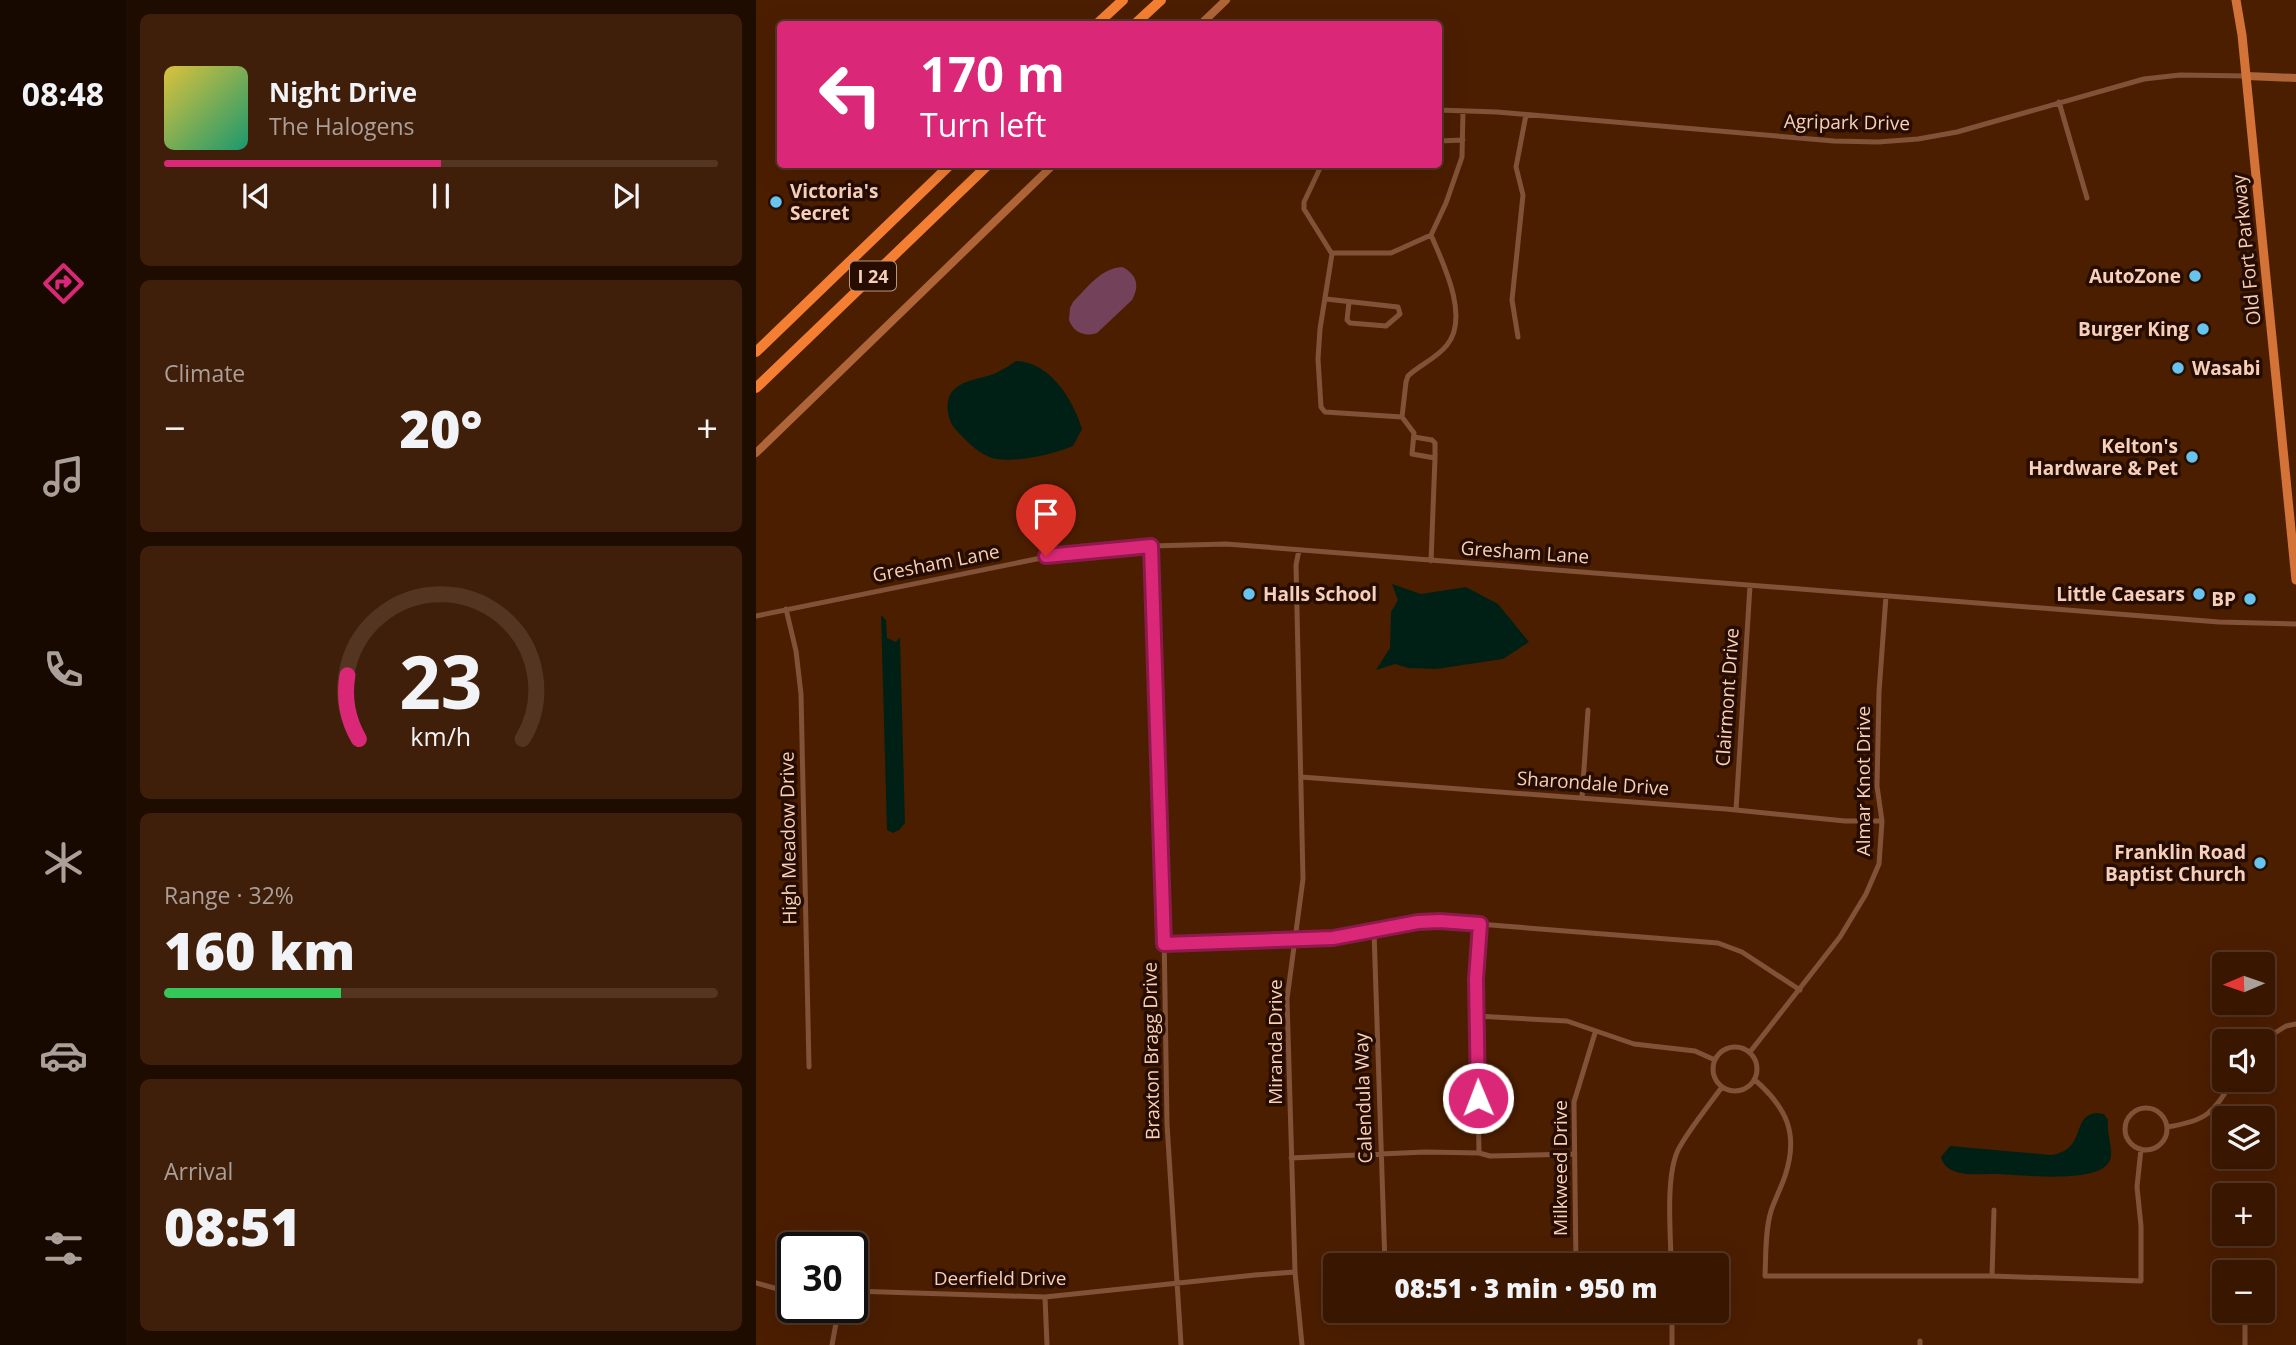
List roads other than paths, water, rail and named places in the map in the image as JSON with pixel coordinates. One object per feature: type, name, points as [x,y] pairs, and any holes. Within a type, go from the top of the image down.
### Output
[{"type":"highway","points":[[1100,21],[1123,0]]},
{"type":"highway","points":[[1138,21],[1161,0]]},
{"type":"highway","name":"I 24","points":[[756,352],[947,168]]},
{"type":"highway","name":"I 24","points":[[756,388],[985,168]]},
{"type":"main road","name":"Old Fort Parkway","points":[[2236,0],[2247,76],[2296,580]]},
{"type":"street","points":[[1204,21],[1226,0]]},
{"type":"street","name":"Agripark Drive","points":[[1442,110],[1834,141],[1878,142],[1957,132],[2144,79],[2180,75],[2247,76]]},
{"type":"street","points":[[2247,76],[2296,78]]},
{"type":"street","points":[[2059,103],[2087,198]]},
{"type":"street","points":[[1332,253],[1391,253],[1431,235],[1461,163],[1463,111]]},
{"type":"street","points":[[1518,337],[1512,300],[1523,195],[1516,167],[1526,115]]},
{"type":"street","points":[[1442,141],[1463,140]]},
{"type":"street","points":[[756,453],[1050,168]]},
{"type":"street","points":[[1320,168],[1304,202],[1304,209],[1332,253],[1320,330],[1318,359],[1321,407],[1325,412],[1402,417]]},
{"type":"street","points":[[1431,235],[1448,275],[1455,322],[1451,340],[1445,347],[1408,376],[1402,417],[1414,433],[1412,454],[1435,458]]},
{"type":"street","points":[[1326,299],[1398,307],[1400,314],[1386,326],[1350,323],[1349,302]]},
{"type":"street","points":[[1414,437],[1435,443],[1431,561]]},
{"type":"street","name":"Gresham Lane","points":[[756,616],[1046,556],[1151,546],[1226,544],[2219,622],[2296,624]]},
{"type":"street","name":"Braxton Bragg Drive","points":[[1151,546],[1167,1124],[1181,1345]]},
{"type":"street","name":"Miranda Drive","points":[[1299,550],[1296,565],[1303,879],[1287,999],[1295,1272],[1302,1345]]},
{"type":"street","name":"Clairmont Drive","points":[[1736,810],[1750,586]]},
{"type":"street","name":"Almar Knot Drive","points":[[1750,1052],[1840,936],[1866,894],[1879,864],[1882,821],[1877,786],[1879,692],[1886,596]]},
{"type":"street","name":"High Meadow Drive","points":[[786,609],[796,651],[801,694],[809,1067]]},
{"type":"street","points":[[1582,798],[1588,710]]},
{"type":"street","name":"Sharondale Drive","points":[[1301,777],[1736,810],[1845,821],[1882,821]]},
{"type":"street","points":[[1164,944],[1333,938],[1418,922],[1440,921],[1718,943],[1742,952],[1800,990]]},
{"type":"street","points":[[1479,1153],[1476,979],[1480,924]]},
{"type":"street","name":"Calendula Way","points":[[1374,931],[1385,1253]]},
{"type":"street","points":[[1476,1016],[1558,1019],[1634,1044],[1680,1048],[1706,1054],[1715,1060]]},
{"type":"street","points":[[2275,1033],[2296,1024]]},
{"type":"street","name":"Milkweed Drive","points":[[1576,1253],[1574,1102],[1595,1032]]},
{"type":"street","points":[[1730,1047],[1750,1052],[1758,1067],[1755,1080],[1742,1091],[1721,1087],[1713,1073],[1715,1060],[1730,1047]]},
{"type":"street","points":[[1755,1080],[1772,1098],[1789,1123],[1792,1146],[1786,1174],[1770,1213],[1765,1276],[1992,1276],[2141,1281],[2141,1226],[2137,1186],[2141,1149]]},
{"type":"street","points":[[1671,1253],[1671,1188],[1675,1158],[1721,1087]]},
{"type":"street","points":[[2167,1127],[2203,1119],[2226,1092]]},
{"type":"street","points":[[2143,1108],[2157,1111],[2167,1127],[2166,1137],[2161,1144],[2151,1149],[2141,1149],[2132,1144],[2127,1136],[2126,1122],[2135,1111],[2143,1108]]},
{"type":"street","points":[[1292,1158],[1381,1154],[1574,1154]]},
{"type":"street","points":[[1992,1276],[1994,1210]]},
{"type":"street","name":"Deerfield Drive","points":[[868,1291],[1045,1297],[1295,1272]]},
{"type":"street","points":[[756,1283],[777,1289]]},
{"type":"street","points":[[1045,1297],[1047,1345]]},
{"type":"street","points":[[832,1345],[836,1323]]},
{"type":"street","points":[[1672,1323],[1672,1345]]},
{"type":"street","points":[[2245,1326],[2245,1345]]},
{"type":"place","name":"Victoria's Secret","points":[[776,202]]},
{"type":"place","name":"AutoZone","points":[[2195,276]]},
{"type":"place","name":"Burger King","points":[[2203,329]]},
{"type":"place","name":"Wasabi","points":[[2178,368]]},
{"type":"place","name":"Kelton's Hardware & Pet","points":[[2192,457]]},
{"type":"place","name":"Halls School","points":[[1249,594]]},
{"type":"place","name":"Little Caesars","points":[[2199,594]]},
{"type":"place","name":"BP","points":[[2250,599]]},
{"type":"place","name":"Franklin Road Baptist Church","points":[[2260,863]]}]
